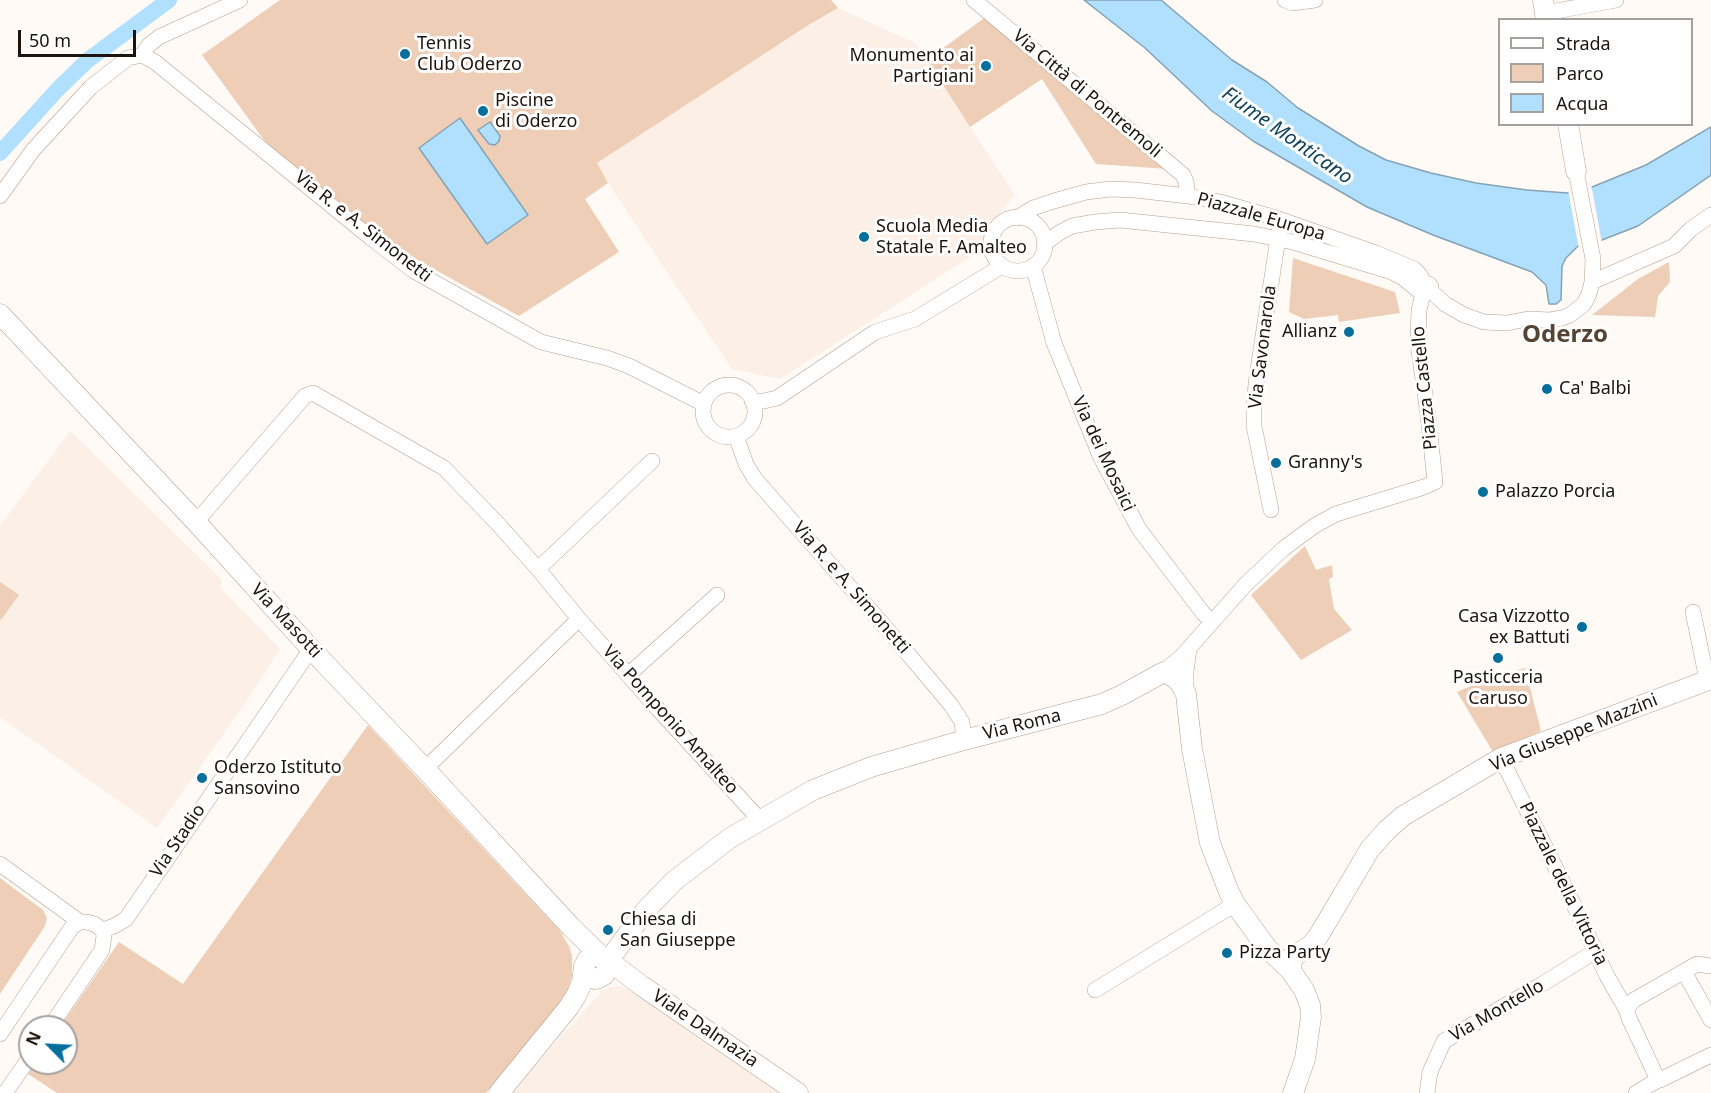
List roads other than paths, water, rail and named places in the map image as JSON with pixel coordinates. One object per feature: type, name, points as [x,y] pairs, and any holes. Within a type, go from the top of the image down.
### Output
[{"type":"street","points":[[198,19],[224,0]]},
{"type":"street","points":[[0,196],[33,150],[92,87],[128,58],[142,55],[159,37],[240,0]]},
{"type":"street","name":"Via Città di Pontremoli","points":[[974,0],[1183,175],[1188,196]]},
{"type":"street","points":[[1285,0],[1292,3],[1315,0]]},
{"type":"street","points":[[1545,11],[1616,0]]},
{"type":"street","name":"Via R. e A. Simonetti","points":[[142,55],[149,57],[165,69],[371,238],[414,270],[540,342],[607,358],[704,404]]},
{"type":"street","points":[[1568,126],[1576,171]]},
{"type":"street","name":"Piazza Castello","points":[[1435,482],[1418,344],[1419,310],[1424,290],[1464,315],[1484,322],[1550,320],[1570,315],[1584,304],[1589,294],[1593,259],[1576,171]]},
{"type":"street","name":"Piazzale Europa","points":[[1002,266],[992,253],[992,236],[1002,223],[1017,218],[1033,208],[1086,192],[1135,190],[1220,202],[1276,218],[1407,265],[1420,275],[1424,290]]},
{"type":"street","points":[[1592,282],[1674,246],[1690,229],[1711,215]]},
{"type":"street","points":[[752,401],[777,398],[875,332],[915,319],[1002,266],[1018,271],[1034,266],[1040,260],[1043,252],[1043,236],[1033,223],[1017,218]]},
{"type":"street","name":"Via Savonarola","points":[[1271,510],[1254,426],[1270,237],[1276,218]]},
{"type":"street","points":[[1044,244],[1072,226],[1120,220],[1270,237],[1346,257],[1402,277],[1424,290]]},
{"type":"street","name":"Via dei Mosaici","points":[[1034,266],[1054,343],[1101,458],[1139,529],[1212,622]]},
{"type":"street","name":"Via Masotti","points":[[0,314],[571,927],[596,968]]},
{"type":"street","points":[[728,385],[742,389],[752,401],[754,418],[744,432],[736,436],[721,436],[708,427],[704,420],[704,404],[707,396],[728,385]]},
{"type":"street","name":"Via Pomponio Amalteo","points":[[196,522],[305,396],[313,393],[444,468],[498,524],[628,675],[761,821]]},
{"type":"street","name":"Via R. e A. Simonetti","points":[[736,436],[746,464],[755,479],[894,636],[951,705],[962,722],[964,740]]},
{"type":"street","points":[[538,569],[652,461]]},
{"type":"street","name":"Via Roma","points":[[499,1093],[569,1007],[596,968],[614,952],[645,911],[674,881],[730,838],[813,790],[871,766],[1102,704],[1122,695],[1161,673],[1189,649],[1246,584],[1283,549],[1314,526],[1336,514],[1435,482]]},
{"type":"street","points":[[628,675],[717,594]]},
{"type":"street","points":[[1693,612],[1706,655],[1709,679]]},
{"type":"street","points":[[425,769],[579,619]]},
{"type":"street","name":"Via Stadio","points":[[102,930],[126,919],[311,649]]},
{"type":"street","points":[[1189,649],[1186,694],[1192,749],[1210,843],[1235,904],[1267,948],[1291,971],[1304,990],[1310,1005],[1311,1017],[1305,1059],[1293,1093]]},
{"type":"street","points":[[1161,673],[1175,678],[1186,694]]},
{"type":"street","name":"Via Giuseppe Mazzini","points":[[1291,971],[1294,956],[1311,945],[1370,849],[1403,816],[1501,758],[1709,679]]},
{"type":"street","name":"Piazzale della Vittoria","points":[[1501,758],[1607,976],[1626,1009],[1658,1080]]},
{"type":"street","points":[[0,864],[80,922],[94,924],[102,930],[104,936],[102,950],[58,1015]]},
{"type":"street","points":[[1095,990],[1235,904]]},
{"type":"street","points":[[0,1035],[72,927],[80,922]]},
{"type":"street","points":[[1261,938],[1281,950],[1299,952]]},
{"type":"street","name":"Via Montello","points":[[1427,1093],[1430,1072],[1444,1041],[1539,987],[1596,951]]},
{"type":"street","points":[[1626,1009],[1634,1000],[1697,964],[1711,966]]},
{"type":"street","name":"Viale Dalmazia","points":[[596,968],[629,975],[798,1093]]},
{"type":"street","points":[[1682,973],[1688,976],[1711,1020]]},
{"type":"street","points":[[1636,1093],[1711,1054]]},
{"type":"street","points":[[5,1093],[18,1074]]},
{"type":"water","name":"Fiume Monticano","points":[[1084,0],[1161,0],[1232,60],[1267,82],[1298,108],[1386,160],[1431,173],[1476,183],[1568,193],[1592,187],[1646,165],[1711,127],[1711,175],[1638,226],[1602,240],[1578,246],[1566,258],[1562,266],[1561,300],[1556,304],[1549,304],[1546,285],[1532,272],[1433,235],[1367,207],[1253,141],[1212,111],[1145,48]]},
{"type":"water","points":[[460,118],[528,215],[487,244],[419,148]]},
{"type":"water","points":[[490,122],[500,136],[495,145],[489,144],[478,130]]},
{"type":"waterway","points":[[0,153],[58,89],[88,60],[169,0]]},
{"type":"place","name":"Tennis Club Oderzo","points":[[405,54]]},
{"type":"place","name":"Monumento ai Partigiani","points":[[986,66]]},
{"type":"place","name":"Piscine di Oderzo","points":[[483,111]]},
{"type":"place","name":"Scuola Media Statale F. Amalteo","points":[[864,237]]},
{"type":"place","name":"Allianz","points":[[1349,332]]},
{"type":"place","name":"Ca' Balbi","points":[[1547,389]]},
{"type":"place","name":"Granny's","points":[[1276,463]]},
{"type":"place","name":"Palazzo Porcia","points":[[1483,492]]},
{"type":"place","name":"Casa Vizzotto ex Battuti","points":[[1582,627]]},
{"type":"place","name":"Pasticceria Caruso","points":[[1498,658]]},
{"type":"place","name":"Oderzo Istituto Sansovino","points":[[202,778]]},
{"type":"place","name":"Chiesa di San Giuseppe","points":[[608,930]]},
{"type":"place","name":"Pizza Party","points":[[1227,953]]},
{"type":"district","name":"Oderzo","points":[[1565,335]]}]
